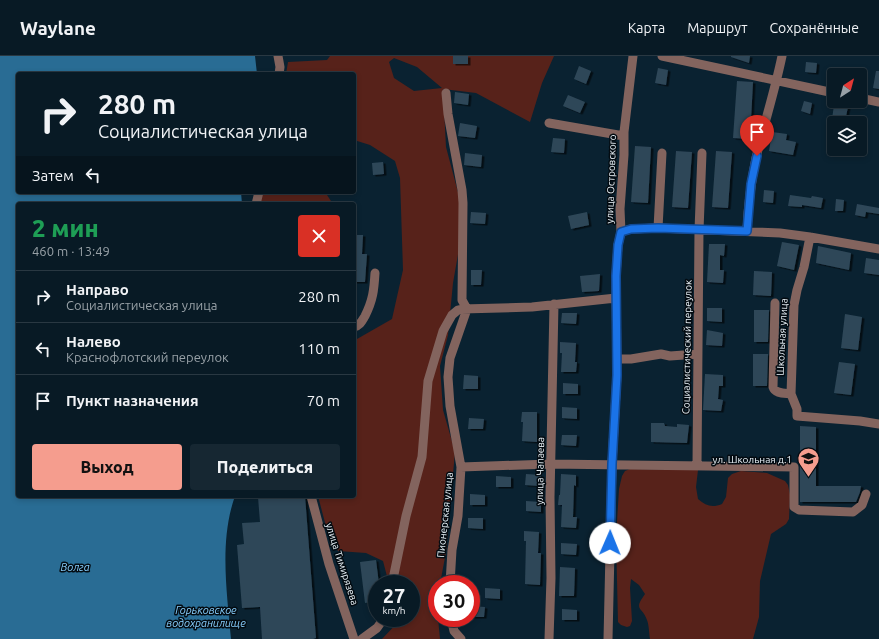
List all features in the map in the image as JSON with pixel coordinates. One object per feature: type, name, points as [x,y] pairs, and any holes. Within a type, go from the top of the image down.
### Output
[{"type":"street","points":[[278,56],[280,66],[279,72]]},
{"type":"street","name":"улица Островского","points":[[608,639],[612,464],[617,375],[616,298],[618,245],[621,232],[620,209],[624,136],[633,56]]},
{"type":"street","points":[[662,56],[827,92]]},
{"type":"street","points":[[747,231],[750,190],[755,163],[777,81],[782,56]]},
{"type":"street","points":[[446,93],[448,114],[462,190],[462,300],[467,309]]},
{"type":"street","points":[[867,99],[879,102]]},
{"type":"street","points":[[549,123],[624,136]]},
{"type":"street","points":[[658,228],[662,153]]},
{"type":"street","name":"Социалистический переулок","points":[[697,465],[699,230],[702,153]]},
{"type":"street","points":[[621,232],[631,229],[658,228],[780,233],[879,249]]},
{"type":"street","name":"Школьная улица","points":[[810,237],[804,268],[794,305],[791,394],[797,416],[879,424]]},
{"type":"street","points":[[356,326],[360,323],[370,306],[374,291],[375,273]]},
{"type":"street","points":[[394,575],[406,516],[422,457],[426,392],[429,376],[443,331],[448,322],[458,310],[532,307],[616,298]]},
{"type":"street","points":[[775,302],[773,387],[774,390],[778,392],[791,394]]},
{"type":"street","name":"улица Чапаева","points":[[549,639],[551,578],[550,464],[554,304]]},
{"type":"street","name":"Пионерская улица","points":[[451,575],[452,550],[458,516],[461,467],[450,406],[448,377],[452,350],[467,309]]},
{"type":"street","points":[[617,359],[631,359],[661,354],[670,356],[698,354]]},
{"type":"street","points":[[461,467],[550,464],[794,467],[794,507],[798,510],[853,512],[862,505],[866,494]]},
{"type":"street","name":"улица Тимирязева","points":[[312,498],[330,564],[354,639]]},
{"type":"street","points":[[362,639],[378,627]]},
{"type":"street","points":[[453,627],[454,631],[461,639]]},
{"type":"street","points":[[601,639],[608,639]]},
{"type":"shaded area","points":[[330,56],[554,56],[542,83],[530,122],[476,93],[443,89],[446,147],[459,196],[460,243],[453,283],[448,335],[440,366],[443,410],[455,452],[446,552],[442,575],[428,575],[428,627],[439,627],[440,639],[382,639],[393,627],[420,627],[420,575],[387,575],[383,561],[366,553],[338,551],[328,534],[319,498],[356,498],[356,339],[392,319],[403,270],[400,178],[395,161],[370,145],[356,141],[356,72],[286,72],[288,62],[327,60]],"holes":[[[394,58],[417,67],[442,88],[414,91],[394,78],[389,62]]]},
{"type":"shaded area","points":[[262,194],[326,194],[332,202],[260,202]]},
{"type":"shaded area","points":[[630,469],[698,470],[696,487],[698,499],[706,505],[712,506],[722,504],[726,497],[728,478],[732,474],[741,471],[767,473],[785,481],[788,485],[790,495],[789,519],[786,524],[771,534],[760,581],[759,617],[753,639],[650,639],[647,620],[639,606],[641,599],[645,594],[639,585],[631,579],[630,588],[632,621],[630,626],[627,627],[618,622],[616,538],[619,489],[622,476],[625,471]]},
{"type":"water","name":"Волга","points":[[0,56],[255,56],[257,72],[16,72],[16,194],[241,194],[242,202],[16,202],[16,498],[234,498],[227,531],[226,549],[226,585],[231,639],[0,639]]},
{"type":"building","points":[[453,56],[468,56],[468,64],[453,64]]},
{"type":"building","points":[[750,56],[749,63],[731,57]]},
{"type":"building","points":[[806,62],[817,63],[816,73],[805,72]]},
{"type":"building","points":[[579,66],[591,71],[586,84],[574,79]]},
{"type":"building","points":[[658,68],[668,70],[666,85],[655,83]]},
{"type":"building","points":[[876,71],[879,71],[879,89],[873,88]]},
{"type":"building","points":[[737,81],[753,82],[750,139],[733,138]]},
{"type":"building","points":[[455,92],[469,94],[468,105],[454,103]]},
{"type":"building","points":[[568,95],[585,102],[580,113],[563,106]]},
{"type":"building","points":[[804,101],[812,103],[810,114],[801,111]]},
{"type":"building","points":[[834,108],[848,108],[846,116],[832,116]]},
{"type":"building","points":[[460,123],[477,126],[475,138],[458,136]]},
{"type":"building","points":[[772,132],[787,134],[786,140],[796,142],[793,155],[769,151]]},
{"type":"building","points":[[553,138],[565,139],[564,153],[551,152]]},
{"type":"building","points":[[635,146],[651,147],[648,203],[631,202]]},
{"type":"building","points":[[676,151],[692,152],[688,208],[672,207]]},
{"type":"building","points":[[716,151],[732,152],[728,208],[712,207]]},
{"type":"building","points":[[465,153],[482,155],[481,167],[464,165]]},
{"type":"building","points":[[383,162],[384,174],[373,175],[372,163]]},
{"type":"building","points":[[764,190],[774,191],[773,203],[763,202]]},
{"type":"building","points":[[790,195],[823,198],[821,208],[802,205],[802,207],[788,206]]},
{"type":"building","points":[[836,199],[844,200],[843,211],[835,211]]},
{"type":"building","points":[[857,204],[879,208],[879,214],[866,212],[865,217],[855,215]]},
{"type":"building","points":[[471,212],[486,213],[485,224],[470,223]]},
{"type":"building","points":[[587,212],[589,225],[571,229],[568,216]]},
{"type":"building","points":[[356,235],[363,235],[362,254],[367,254],[365,282],[356,282]]},
{"type":"building","points":[[782,242],[799,245],[794,270],[777,266]]},
{"type":"building","points":[[709,244],[725,244],[724,256],[720,255],[720,270],[724,270],[723,283],[707,282]]},
{"type":"building","points":[[818,246],[851,253],[849,270],[816,263]]},
{"type":"building","points":[[866,258],[879,260],[879,275],[864,273]]},
{"type":"building","points":[[471,270],[482,270],[481,285],[471,285]]},
{"type":"building","points":[[754,271],[772,272],[771,296],[753,295]]},
{"type":"building","points":[[600,274],[599,291],[582,292],[580,276]]},
{"type":"building","points":[[707,308],[722,308],[722,322],[707,321]]},
{"type":"building","points":[[754,310],[769,310],[768,342],[754,342]]},
{"type":"building","points":[[562,313],[577,313],[576,324],[561,323]]},
{"type":"building","points":[[845,314],[862,317],[858,350],[841,348]]},
{"type":"building","points":[[707,330],[723,333],[722,346],[706,345]]},
{"type":"building","points":[[560,342],[576,343],[576,372],[561,372],[562,353],[560,353]]},
{"type":"building","points":[[753,354],[768,354],[767,386],[753,386]]},
{"type":"building","points":[[839,362],[855,364],[851,395],[834,393]]},
{"type":"building","points":[[705,374],[723,375],[723,386],[719,386],[718,399],[723,400],[721,411],[703,410]]},
{"type":"building","points":[[464,375],[478,376],[478,389],[463,389]]},
{"type":"building","points":[[563,383],[578,384],[578,394],[563,394]]},
{"type":"building","points":[[562,407],[577,408],[577,419],[562,418]]},
{"type":"building","points":[[522,412],[537,412],[537,442],[522,441]]},
{"type":"building","points":[[469,418],[484,419],[483,429],[468,429]]},
{"type":"building","points":[[651,423],[664,423],[665,426],[677,427],[677,424],[689,425],[687,443],[651,442]]},
{"type":"building","points":[[800,426],[816,427],[816,486],[861,486],[856,502],[800,502]]},
{"type":"building","points":[[562,435],[577,435],[576,446],[561,445]]},
{"type":"building","points":[[526,474],[541,475],[540,486],[525,485]]},
{"type":"building","points":[[561,474],[576,475],[576,486],[574,485],[573,517],[577,517],[576,528],[561,527],[562,505],[558,505]]},
{"type":"building","points":[[496,476],[511,477],[511,487],[496,487]]},
{"type":"building","points":[[470,494],[485,495],[485,505],[470,505]]},
{"type":"building","points":[[258,498],[305,498],[316,638],[262,639],[260,607],[242,608],[237,545],[244,544],[242,523],[260,522]]},
{"type":"building","points":[[526,501],[541,502],[541,512],[526,511]]},
{"type":"building","points":[[468,518],[483,518],[483,529],[468,528]]},
{"type":"building","points":[[524,531],[539,532],[538,553],[541,553],[540,585],[525,584],[526,541],[524,541]]},
{"type":"building","points":[[561,543],[577,544],[576,555],[561,554]]},
{"type":"building","points":[[376,560],[378,575],[368,575],[368,602],[365,603],[360,562]]},
{"type":"building","points":[[560,567],[575,568],[574,596],[559,596]]},
{"type":"building","points":[[485,588],[500,589],[500,599],[485,598]]},
{"type":"building","points":[[480,607],[485,607],[484,617],[480,617]]},
{"type":"building","points":[[562,609],[577,610],[577,620],[562,620]]},
{"type":"place","name":"ул. Школьная д.1","points":[[808,478]]},
{"type":"route","points":[[610,543],[612,464],[617,375],[616,276],[618,245],[621,232],[631,229],[658,228],[747,231],[751,184],[757,156]]},
{"type":"water label","name":"Горьковское водохранилище","points":[[206,616]]}]
